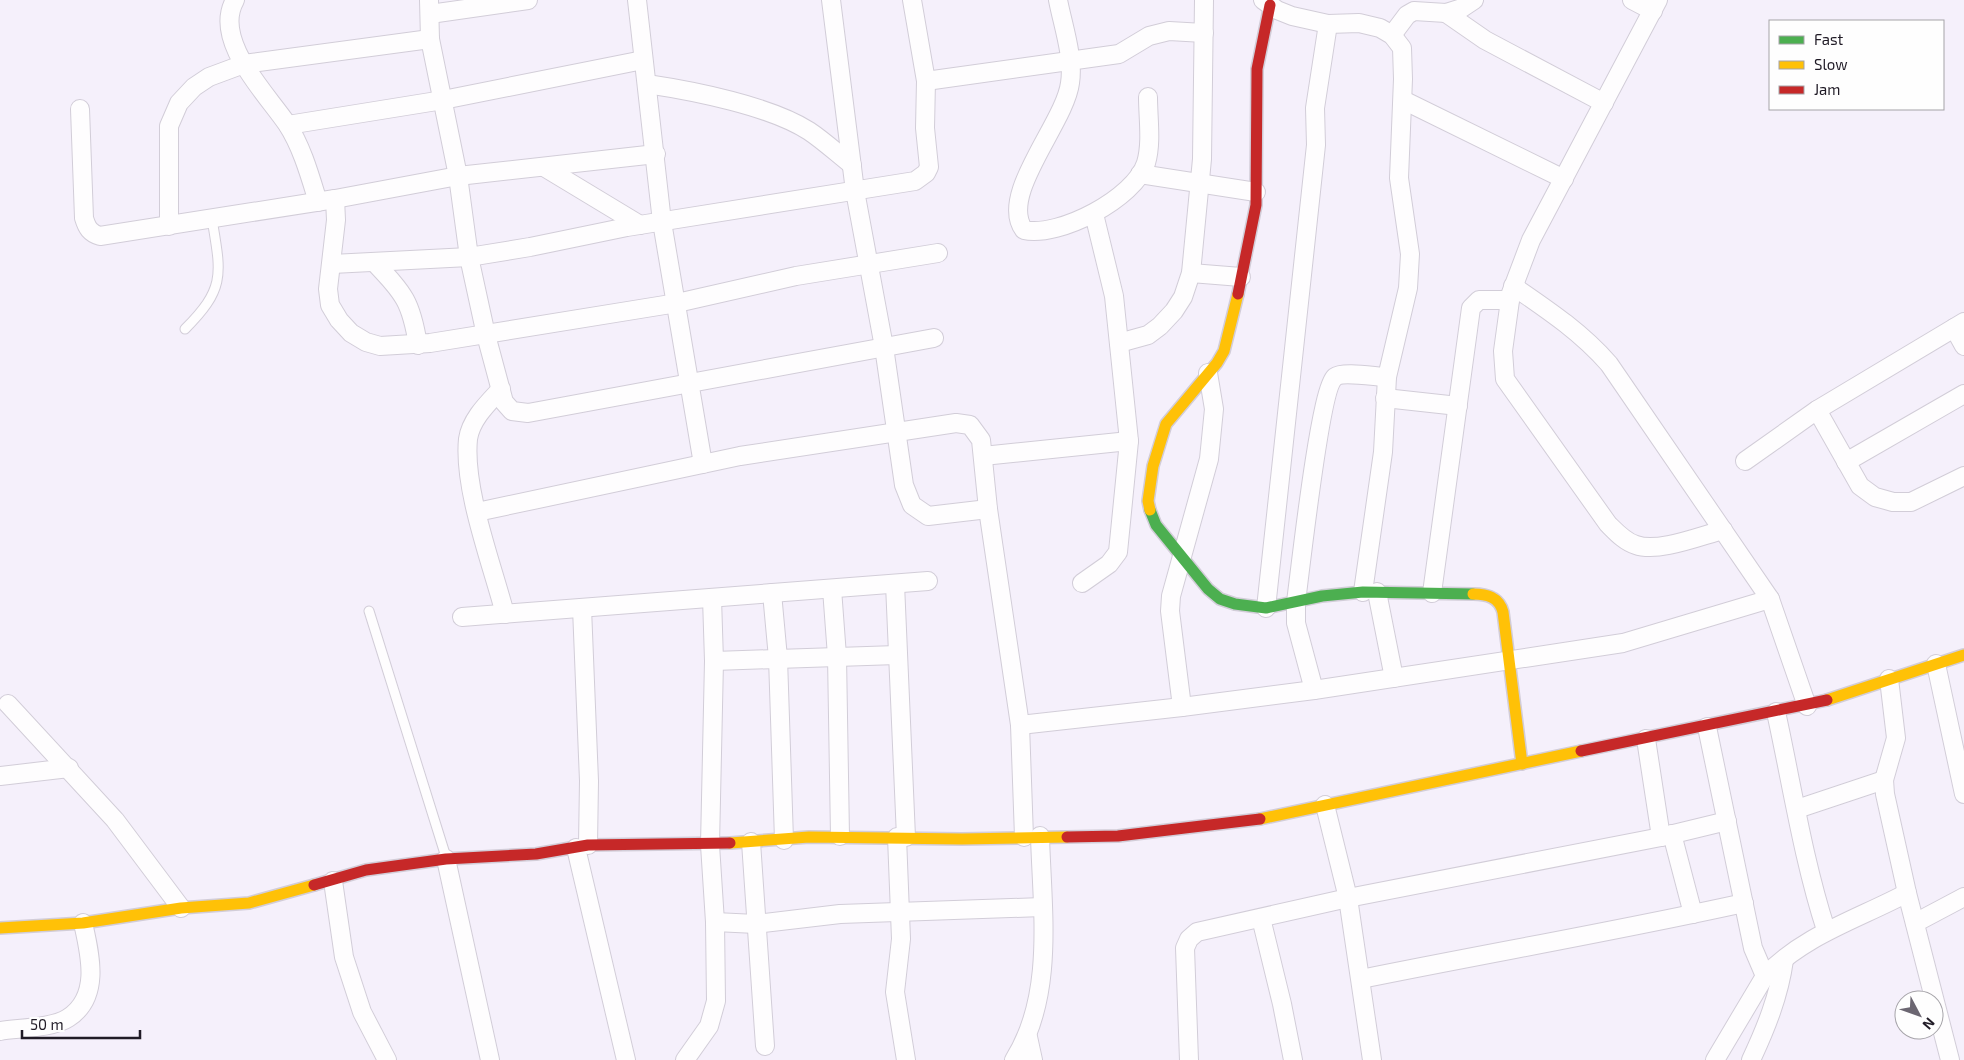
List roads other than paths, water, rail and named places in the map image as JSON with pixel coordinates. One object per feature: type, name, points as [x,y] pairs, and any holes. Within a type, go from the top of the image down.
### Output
[{"type":"street","points":[[235,0],[230,19],[233,42],[244,64],[288,125],[304,160],[336,220],[328,289],[330,305],[339,320],[351,333],[366,342],[380,346],[418,345],[486,335],[677,303],[796,276],[868,266],[938,253]]},
{"type":"street","points":[[528,0],[430,7],[430,39],[458,176],[469,257],[486,335],[508,408],[518,413],[528,413],[688,385],[934,338]]},
{"type":"street","points":[[637,0],[656,154],[662,222],[677,303],[688,385],[703,464]]},
{"type":"street","points":[[830,0],[855,191],[884,347],[897,432],[899,462],[904,485],[912,505],[918,511],[928,516],[988,508]]},
{"type":"street","points":[[332,264],[469,257],[640,225],[915,181],[926,173],[929,167],[925,128],[926,81],[912,0]]},
{"type":"street","points":[[1058,0],[1070,61],[1070,83],[1065,102],[1021,191],[1018,214],[1019,224],[1024,230],[1033,232],[1044,231],[1094,214],[1125,192],[1146,164],[1148,153],[1148,98]]},
{"type":"street","points":[[1119,343],[1148,334],[1160,326],[1174,311],[1183,297],[1191,273],[1202,159],[1204,0]]},
{"type":"street","points":[[1446,13],[1462,8],[1474,0]]},
{"type":"street","points":[[1632,0],[1656,5],[1531,240],[1512,293],[1503,351],[1505,379],[1608,524],[1634,545],[1647,548],[1723,530]]},
{"type":"street","points":[[1394,678],[1370,592],[1383,452],[1385,398],[1408,288],[1410,254],[1399,178],[1403,100],[1402,48],[1392,35],[1380,28],[1359,23],[1328,24],[1292,16],[1266,2],[1257,69],[1256,204],[1241,277],[1224,351],[1166,424],[1159,441],[1148,501],[1150,511],[1156,525],[1208,589],[1220,598],[1235,604],[1266,608],[1370,592],[1484,594],[1495,598],[1501,603],[1503,612],[1522,764]]},
{"type":"street","points":[[1392,35],[1407,14],[1416,6],[1446,13],[1485,40],[1604,103]]},
{"type":"street","points":[[1266,608],[1316,144],[1315,108],[1328,24]]},
{"type":"street","points":[[926,81],[1119,54],[1149,36],[1169,32],[1204,33]]},
{"type":"street","points":[[169,226],[169,126],[179,104],[194,87],[210,77],[244,64],[430,39]]},
{"type":"street","points":[[288,125],[443,100],[644,60]]},
{"type":"street","points":[[647,84],[684,90],[775,114],[808,131],[852,165]]},
{"type":"street","points":[[1403,100],[1564,178]]},
{"type":"street","points":[[80,109],[84,208],[87,228],[94,234],[108,236],[327,200],[458,176],[656,154]]},
{"type":"street","points":[[544,166],[640,225]]},
{"type":"street","points":[[1140,174],[1256,192]]},
{"type":"street","points":[[1082,582],[1109,564],[1118,552],[1130,441],[1114,296],[1094,214]]},
{"type":"street","points":[[374,262],[405,298],[413,315],[418,345]]},
{"type":"street","points":[[1191,273],[1241,277]]},
{"type":"street","points":[[1432,593],[1471,308],[1480,300],[1512,293],[1570,326],[1590,343],[1609,364],[1770,599],[1807,706]]},
{"type":"street","points":[[1745,461],[1816,410],[1959,325],[1964,346]]},
{"type":"street","points":[[1182,707],[1170,611],[1174,579],[1209,459],[1214,409],[1208,373]]},
{"type":"street","points":[[1314,690],[1296,623],[1296,602],[1320,430],[1329,386],[1335,377],[1342,374],[1388,378]]},
{"type":"street","points":[[501,388],[478,413],[468,438],[470,488],[505,614]]},
{"type":"street","points":[[1846,462],[1964,394]]},
{"type":"street","points":[[1385,398],[1458,406]]},
{"type":"street","points":[[1816,410],[1860,486],[1875,497],[1893,502],[1911,502],[1964,476]]},
{"type":"street","points":[[477,512],[703,464],[956,423],[970,425],[981,440],[988,508],[1020,725],[1032,837],[1042,907],[1043,955],[1037,1007],[1028,1037],[1014,1060]]},
{"type":"street","points":[[982,456],[1130,441]]},
{"type":"street","points":[[462,617],[928,581]]},
{"type":"street","points":[[895,584],[902,837],[901,939],[895,992],[906,1060]]},
{"type":"street","points":[[832,589],[837,656],[840,836]]},
{"type":"street","points":[[772,593],[778,658],[784,840]]},
{"type":"street","points":[[685,1060],[708,1026],[716,1001],[716,922],[710,845],[714,661],[712,598]]},
{"type":"street","points":[[1020,725],[1314,690],[1509,662],[1623,643],[1770,599]]},
{"type":"street","points":[[582,608],[589,781],[582,846],[626,1060]]},
{"type":"street","points":[[714,661],[897,654]]},
{"type":"street","points":[[0,928],[83,923],[181,908],[249,903],[333,881],[366,870],[446,859],[536,854],[582,846],[710,845],[840,836],[1118,836],[1184,830],[1275,816],[1807,706],[1964,654]]},
{"type":"street","points":[[1936,664],[1964,794]]},
{"type":"street","points":[[1889,679],[1896,738],[1884,780],[1885,794],[1907,893],[1950,1060]]},
{"type":"street","points":[[8,704],[115,820],[181,908]]},
{"type":"street","points":[[1776,712],[1798,809],[1810,882],[1826,930]]},
{"type":"street","points":[[1707,727],[1753,948],[1765,976]]},
{"type":"street","points":[[1646,739],[1666,835],[1693,914]]},
{"type":"street","points":[[0,776],[69,768]]},
{"type":"street","points":[[1798,809],[1884,780]]},
{"type":"street","points":[[1325,805],[1348,898],[1372,1060]]},
{"type":"street","points":[[1189,1060],[1185,948],[1189,939],[1197,932],[1206,928],[1727,821]]},
{"type":"street","points":[[751,842],[765,1046]]},
{"type":"street","points":[[446,859],[490,1060]]},
{"type":"street","points":[[333,881],[344,956],[362,1012],[388,1060]]},
{"type":"street","points":[[1715,1060],[1765,976],[1826,930],[1907,893]]},
{"type":"street","points":[[1915,923],[1964,897]]},
{"type":"street","points":[[1361,980],[1744,903]]},
{"type":"street","points":[[716,922],[756,924],[840,914],[1042,907]]},
{"type":"street","points":[[1261,918],[1282,1004],[1293,1060]]},
{"type":"street","points":[[0,1031],[67,1019],[80,1007],[86,999],[90,984],[91,956],[83,923]]},
{"type":"street","points":[[1751,1060],[1766,1028],[1781,980],[1784,960]]},
{"type":"street","points":[[1028,1037],[1034,1060]]},
{"type":"lane","points":[[185,329],[205,309],[217,287],[219,262],[212,219]]},
{"type":"lane","points":[[369,611],[446,859]]}]
